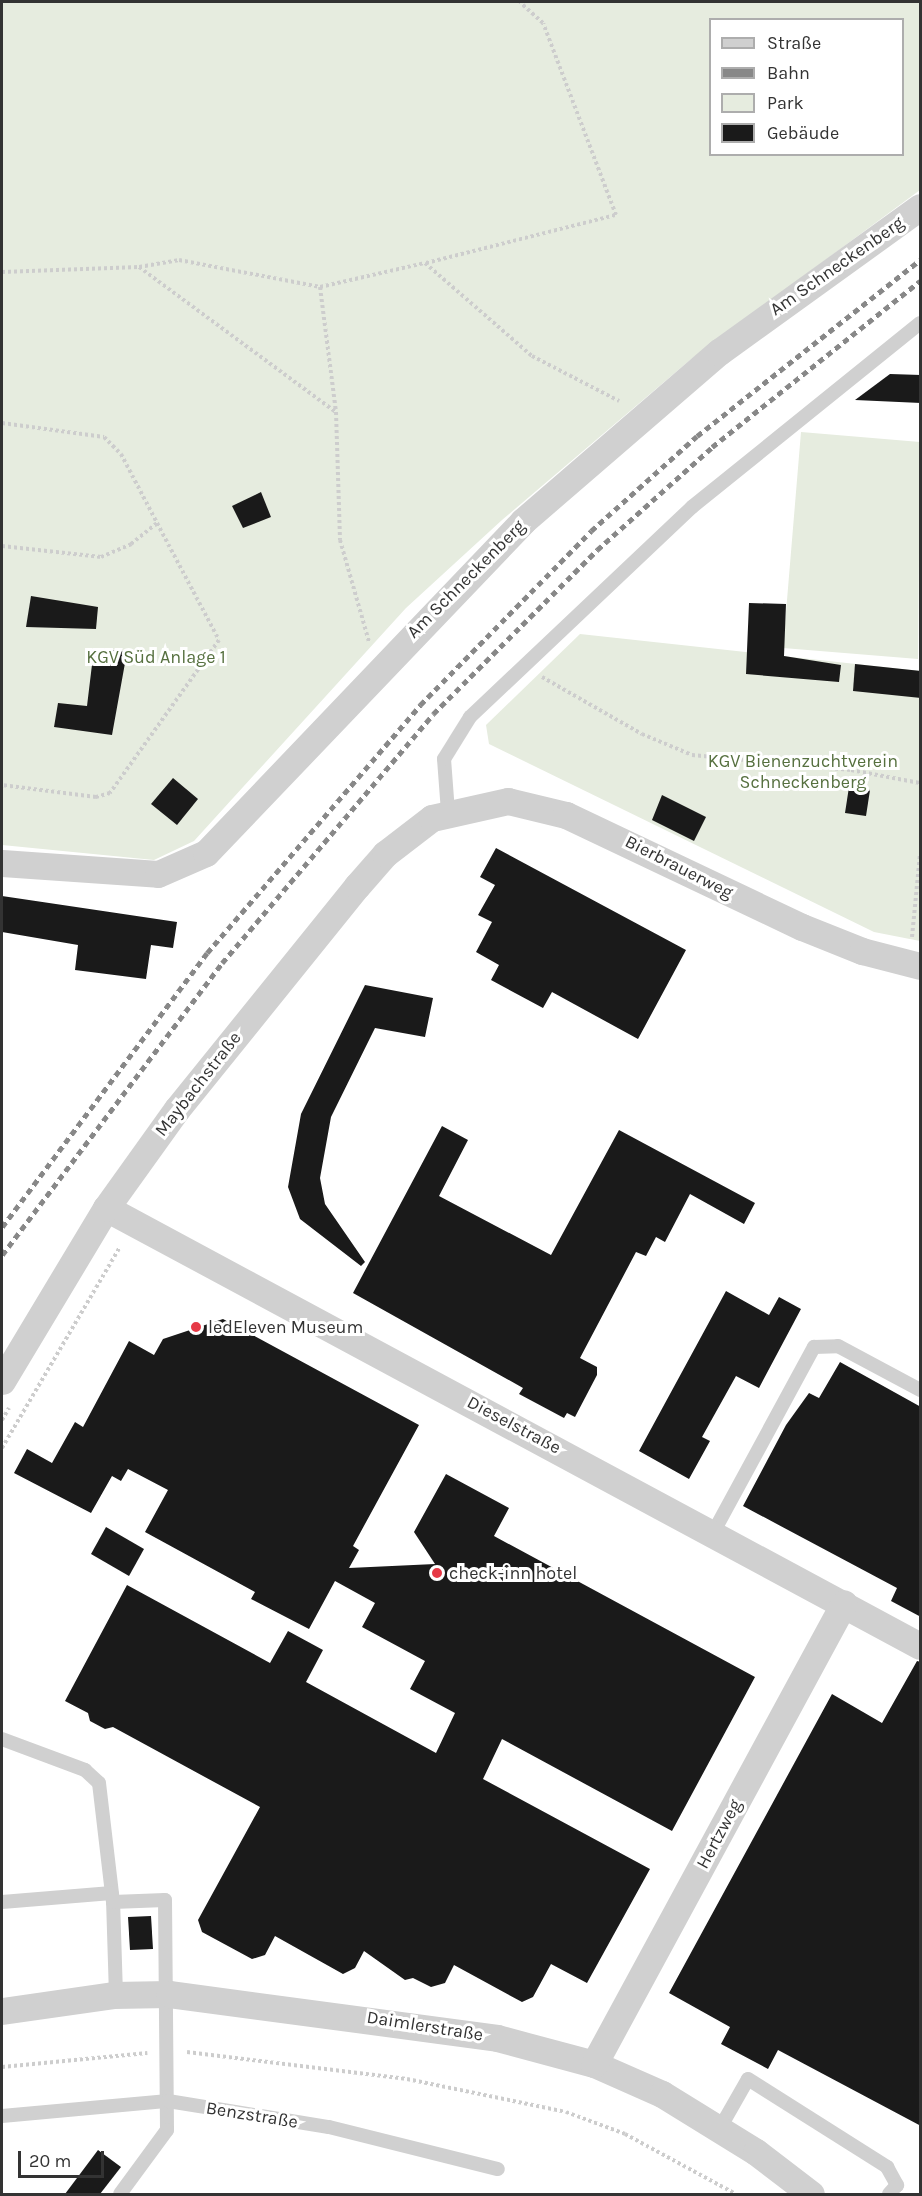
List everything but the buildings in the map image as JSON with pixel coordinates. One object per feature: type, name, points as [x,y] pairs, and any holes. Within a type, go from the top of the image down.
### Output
[{"type":"street","name":"Am Schneckenberg","points":[[2,863],[130,876],[187,865],[227,833],[476,565],[644,414],[755,325],[921,207]]},
{"type":"street","name":"Bierbrauerweg","points":[[440,815],[508,801],[566,815],[802,927],[915,965]]},
{"type":"street","name":"Maybachstraße","points":[[2,1381],[106,1208],[177,1109],[385,854],[440,815]]},
{"type":"street","name":"Dieselstraße","points":[[106,1208],[921,1646]]},
{"type":"street","name":"Hertzweg","points":[[594,2064],[844,1603]]},
{"type":"street","name":"Daimlerstraße","points":[[2,2011],[116,1995],[169,1994],[455,2030],[594,2064],[720,2128],[811,2194]]},
{"type":"lane","points":[[440,815],[441,774],[453,738],[521,665],[692,507],[921,323]]},
{"type":"lane","points":[[713,1533],[814,1347],[838,1346],[921,1390]]},
{"type":"lane","points":[[2,1739],[85,1770],[99,1783],[113,1897],[116,1995]]},
{"type":"lane","points":[[2,1902],[113,1897],[165,1900],[169,1994],[167,2130],[120,2194]]},
{"type":"lane","points":[[720,2128],[748,2079],[887,2167],[897,2186],[890,2194]]},
{"type":"lane","name":"Benzstraße","points":[[2,2116],[168,2102],[329,2127],[498,2169]]},
{"type":"path","points":[[2,272],[140,267],[179,260],[320,287],[616,215],[543,23],[520,2]]},
{"type":"path","points":[[425,263],[532,356],[644,414]]},
{"type":"path","points":[[140,267],[336,412]]},
{"type":"path","points":[[320,287],[336,412],[340,540],[377,672]]},
{"type":"path","points":[[2,423],[105,437],[121,454],[216,630],[219,640],[210,658],[110,793],[96,797],[2,785]]},
{"type":"path","points":[[2,546],[101,556],[131,544],[157,523]]},
{"type":"path","points":[[521,665],[642,734],[692,755],[851,770],[921,783]]},
{"type":"path","points":[[915,965],[921,854]]},
{"type":"path","points":[[2,1448],[121,1245]]},
{"type":"path","points":[[2,2067],[156,2052]]},
{"type":"path","points":[[186,2052],[500,2096],[625,2134],[736,2194]]},
{"type":"green space","name":"KGV Süd Anlage 1","points":[[2,2],[920,2],[920,190],[690,360],[502,520],[406,608],[194,841],[154,860],[2,845]]},
{"type":"green space","points":[[801,432],[920,442],[918,659],[783,648]]},
{"type":"green space","name":"KGV Bienenzuchtverein Schneckenberg","points":[[580,634],[920,671],[920,941],[874,932],[489,744],[486,725]]},
{"type":"railway","points":[[2,1227],[207,953],[420,705],[591,531],[697,436],[920,260]]},
{"type":"railway","points":[[2,1255],[222,963],[433,714],[597,550],[712,447],[920,281]]},
{"type":"place","name":"ledEleven Museum","points":[[196,1327]]},
{"type":"place","name":"check-inn hotel","points":[[437,1573]]}]
